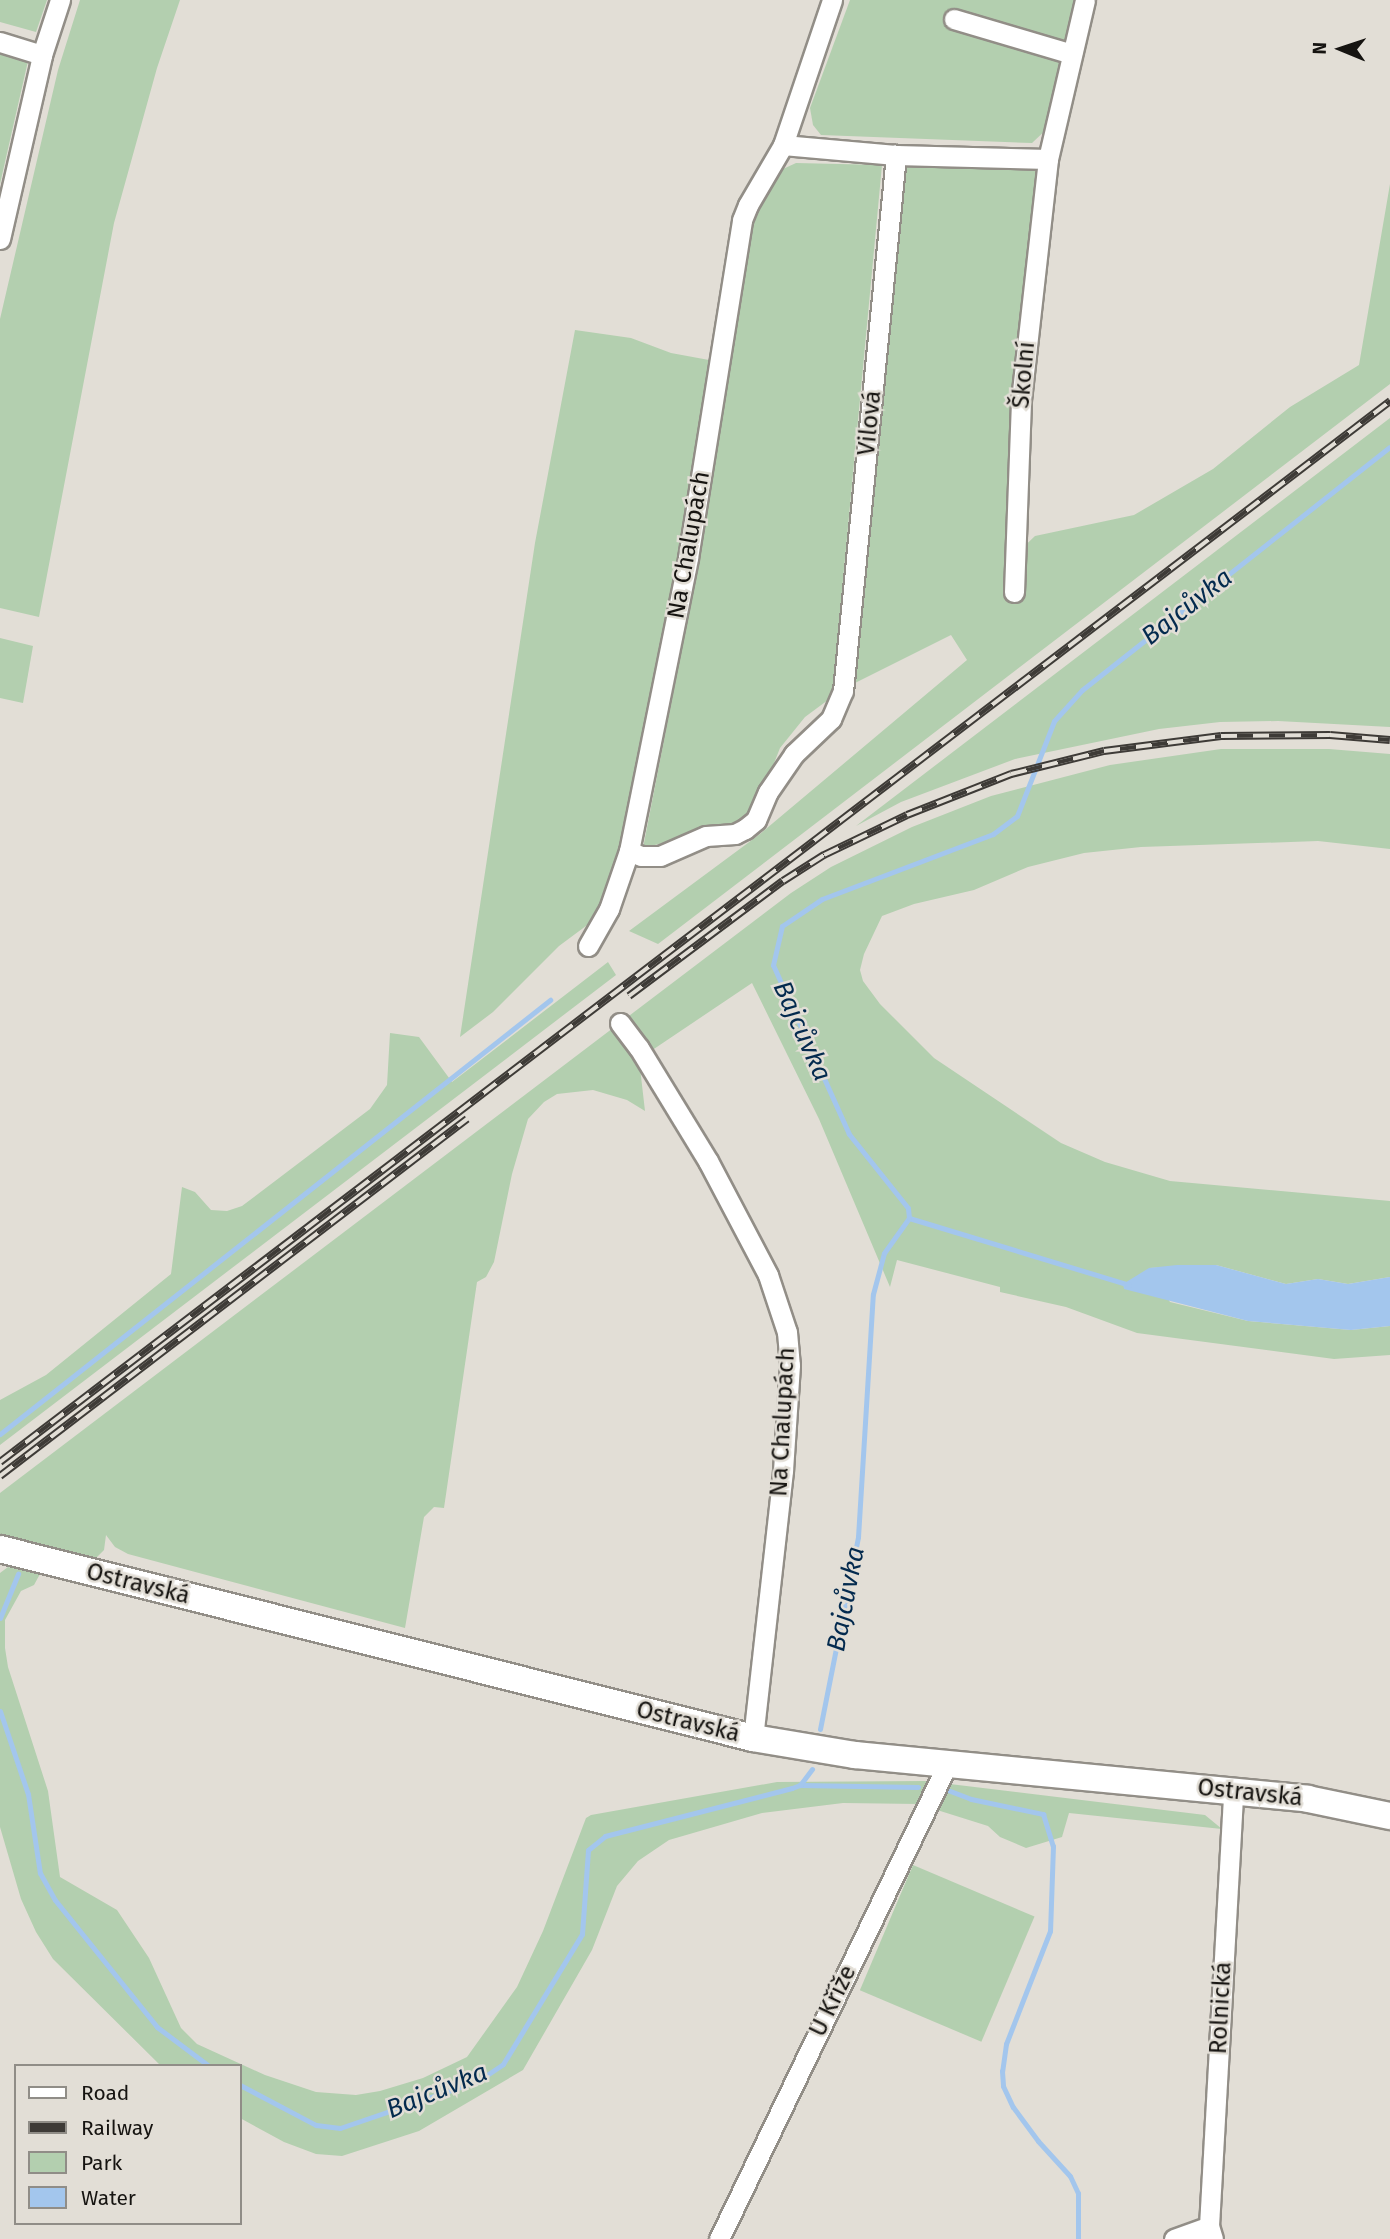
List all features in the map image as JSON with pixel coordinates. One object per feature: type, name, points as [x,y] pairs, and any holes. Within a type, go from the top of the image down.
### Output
[{"type":"main road","name":"Ostravská","points":[[0,1549],[753,1738],[855,1755],[1308,1799],[1390,1816]]},
{"type":"street","points":[[0,239],[42,55],[60,0]]},
{"type":"street","name":"Na Chalupách","points":[[588,946],[609,909],[629,851],[688,558],[742,220],[783,145],[832,0]]},
{"type":"street","name":"Školní","points":[[1014,592],[1021,400],[1048,159],[1085,0]]},
{"type":"street","points":[[954,19],[1072,54]]},
{"type":"street","points":[[0,41],[42,55]]},
{"type":"street","points":[[783,145],[896,155],[1048,159]]},
{"type":"street","name":"Vilová","points":[[629,851],[641,856],[660,856],[706,836],[735,834],[746,829],[756,820],[768,792],[794,754],[831,719],[843,691],[896,155]]},
{"type":"street","name":"Na Chalupách","points":[[620,1023],[639,1048],[708,1161],[768,1275],[787,1332],[790,1365],[783,1471],[753,1738]]},
{"type":"street","name":"U Kříže","points":[[719,2239],[948,1763]]},
{"type":"street","name":"Rolnická","points":[[1174,2239],[1211,2232],[1233,1790]]},
{"type":"green space","points":[[0,0],[47,0],[36,32],[0,22]]},
{"type":"green space","points":[[80,0],[180,0],[157,68],[114,223],[39,617],[0,608],[0,319],[58,70]]},
{"type":"green space","points":[[850,0],[1077,0],[1049,127],[1032,143],[821,135],[813,125],[810,108]]},
{"type":"green space","points":[[0,53],[28,61],[0,184]]},
{"type":"green space","points":[[796,163],[882,165],[832,697],[805,717],[780,748],[754,814],[745,822],[643,848],[702,545],[751,226],[761,202],[783,169]]},
{"type":"green space","points":[[901,166],[1040,167],[1010,560],[1035,536],[1134,515],[1213,469],[1290,407],[1359,365],[1390,184],[1390,384],[658,944],[629,931],[760,834],[967,660],[951,635],[853,684]]},
{"type":"green space","points":[[575,330],[631,338],[671,353],[709,360],[684,535],[625,841],[594,920],[559,946],[493,1012],[460,1037],[535,543]]},
{"type":"green space","points":[[1390,418],[1390,727],[1278,721],[1220,722],[1159,729],[1015,759],[901,802],[856,826]]},
{"type":"green space","points":[[0,638],[33,646],[23,703],[0,698]]},
{"type":"green space","points":[[1221,749],[1329,749],[1390,754],[1390,849],[1318,841],[1141,847],[1084,853],[1028,867],[974,890],[914,904],[882,916],[864,954],[860,970],[863,981],[880,1004],[934,1058],[1061,1143],[1105,1162],[1170,1181],[1390,1201],[1390,1277],[1348,1284],[1318,1279],[1286,1284],[1216,1265],[1149,1268],[1170,1302],[1248,1321],[1351,1330],[1390,1326],[1390,1355],[1334,1359],[1137,1333],[1066,1307],[1000,1292],[1000,1287],[897,1260],[890,1287],[819,1119],[752,983],[639,1059],[645,1111],[627,1100],[593,1090],[557,1094],[544,1102],[528,1119],[512,1174],[494,1262],[486,1277],[477,1282],[444,1508],[434,1507],[424,1517],[405,1628],[128,1554],[115,1547],[106,1535],[104,1550],[95,1559],[0,1536],[0,1493],[791,893],[831,867],[912,827],[991,796],[1110,765]]},
{"type":"green space","points":[[608,962],[616,975],[0,1445],[0,1400],[46,1375],[171,1274],[182,1187],[195,1192],[211,1210],[227,1211],[242,1206],[370,1109],[387,1085],[390,1033],[419,1037],[452,1082]]},
{"type":"green space","points":[[8,1567],[40,1574],[34,1585],[21,1591],[5,1620],[5,1648],[8,1667],[48,1791],[60,1877],[117,1910],[149,1958],[181,2028],[197,2044],[241,2064],[159,2064],[53,1959],[36,1932],[21,1899],[0,1827],[0,1573]]},
{"type":"green space","points":[[925,1781],[1205,1815],[1222,1829],[1069,1813],[1062,1837],[1026,1848],[1000,1837],[988,1826],[918,1804],[843,1803],[762,1813],[669,1840],[638,1861],[617,1886],[592,1950],[523,2070],[419,2131],[342,2156],[316,2154],[284,2142],[242,2119],[242,2065],[316,2092],[356,2095],[423,2078],[467,2057],[517,1987],[543,1931],[586,1818],[591,1815],[777,1782]]},
{"type":"green space","points":[[913,1865],[1035,1917],[981,2042],[860,1990]]},
{"type":"water","points":[[1216,1265],[1286,1284],[1318,1279],[1348,1284],[1390,1277],[1390,1326],[1351,1330],[1248,1321],[1124,1289],[1123,1284],[1149,1268]]},
{"type":"waterway","name":"Bajcůvka","points":[[820,1729],[858,1537],[873,1294],[884,1253],[909,1218],[908,1208],[849,1134],[773,965],[782,926],[822,899],[993,834],[1017,816],[1054,721],[1082,690],[1390,447]]},
{"type":"waterway","points":[[0,1434],[550,1000]]},
{"type":"waterway","points":[[909,1218],[1129,1285]]},
{"type":"waterway","points":[[0,1618],[18,1574]]},
{"type":"waterway","name":"Bajcůvka","points":[[0,1711],[28,1794],[40,1873],[55,1900],[157,2027],[206,2064]]},
{"type":"waterway","name":"Bajcůvka","points":[[242,2086],[316,2125],[340,2128],[478,2081],[503,2064],[582,1934],[588,1850],[605,1836],[792,1788],[800,1785],[812,1769]]},
{"type":"waterway","points":[[800,1785],[918,1787]]},
{"type":"waterway","points":[[945,1789],[971,1799],[1043,1814],[1053,1846],[1050,1931],[1006,2044],[1002,2071],[1003,2086],[1013,2107],[1038,2141],[1070,2176],[1078,2193],[1078,2239]]},
{"type":"railway","points":[[0,1462],[1390,401]]},
{"type":"railway","points":[[629,996],[783,881],[824,855],[907,815],[1011,774],[1104,751],[1221,736],[1330,735],[1390,740]]},
{"type":"railway","points":[[0,1476],[467,1119]]}]
